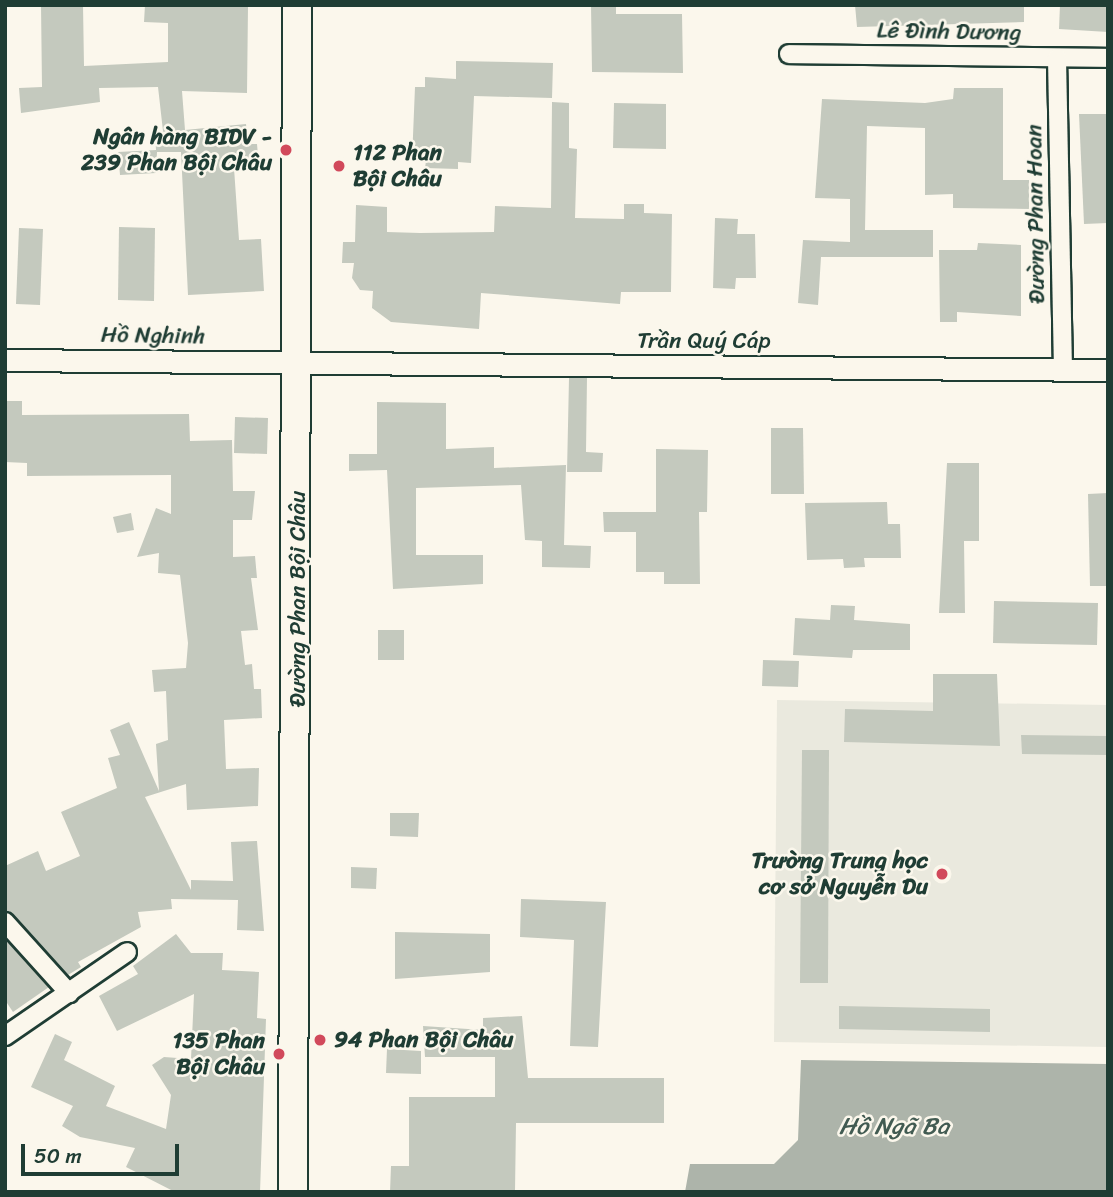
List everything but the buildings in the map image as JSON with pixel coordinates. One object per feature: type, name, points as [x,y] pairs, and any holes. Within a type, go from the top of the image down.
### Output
[{"type":"main road","name":"Đường Phan Bội Châu","points":[[293,1192],[300,364],[298,5]]},
{"type":"street","name":"Lê Đình Dương","points":[[789,54],[1108,58]]},
{"type":"street","name":"Đường Phan Hoan","points":[[1057,58],[1063,370]]},
{"type":"street","name":"Hồ Nghinh","points":[[5,360],[300,364]]},
{"type":"street","name":"Trần Quý Cáp","points":[[300,364],[1108,370]]},
{"type":"street","points":[[5,922],[68,993]]},
{"type":"street","points":[[5,1036],[127,952]]},
{"type":"shaded area","name":"Trường Trung học cơ sở Nguyễn Du","points":[[777,700],[1108,705],[1108,1047],[774,1042]]},
{"type":"water","name":"Hồ Ngã Ba","points":[[801,1060],[1108,1064],[1108,1192],[685,1192],[690,1164],[774,1164],[798,1140]]},
{"type":"place","name":"Ngân hàng BIDV - 239 Phan Bội Châu","points":[[286,150]]},
{"type":"place","name":"112 Phan Bội Châu","points":[[339,166]]},
{"type":"place","name":"Trường Trung học cơ sở Nguyễn Du","points":[[942,874]]},
{"type":"place","name":"94 Phan Bội Châu","points":[[320,1040]]},
{"type":"place","name":"135 Phan Bội Châu","points":[[279,1054]]}]
